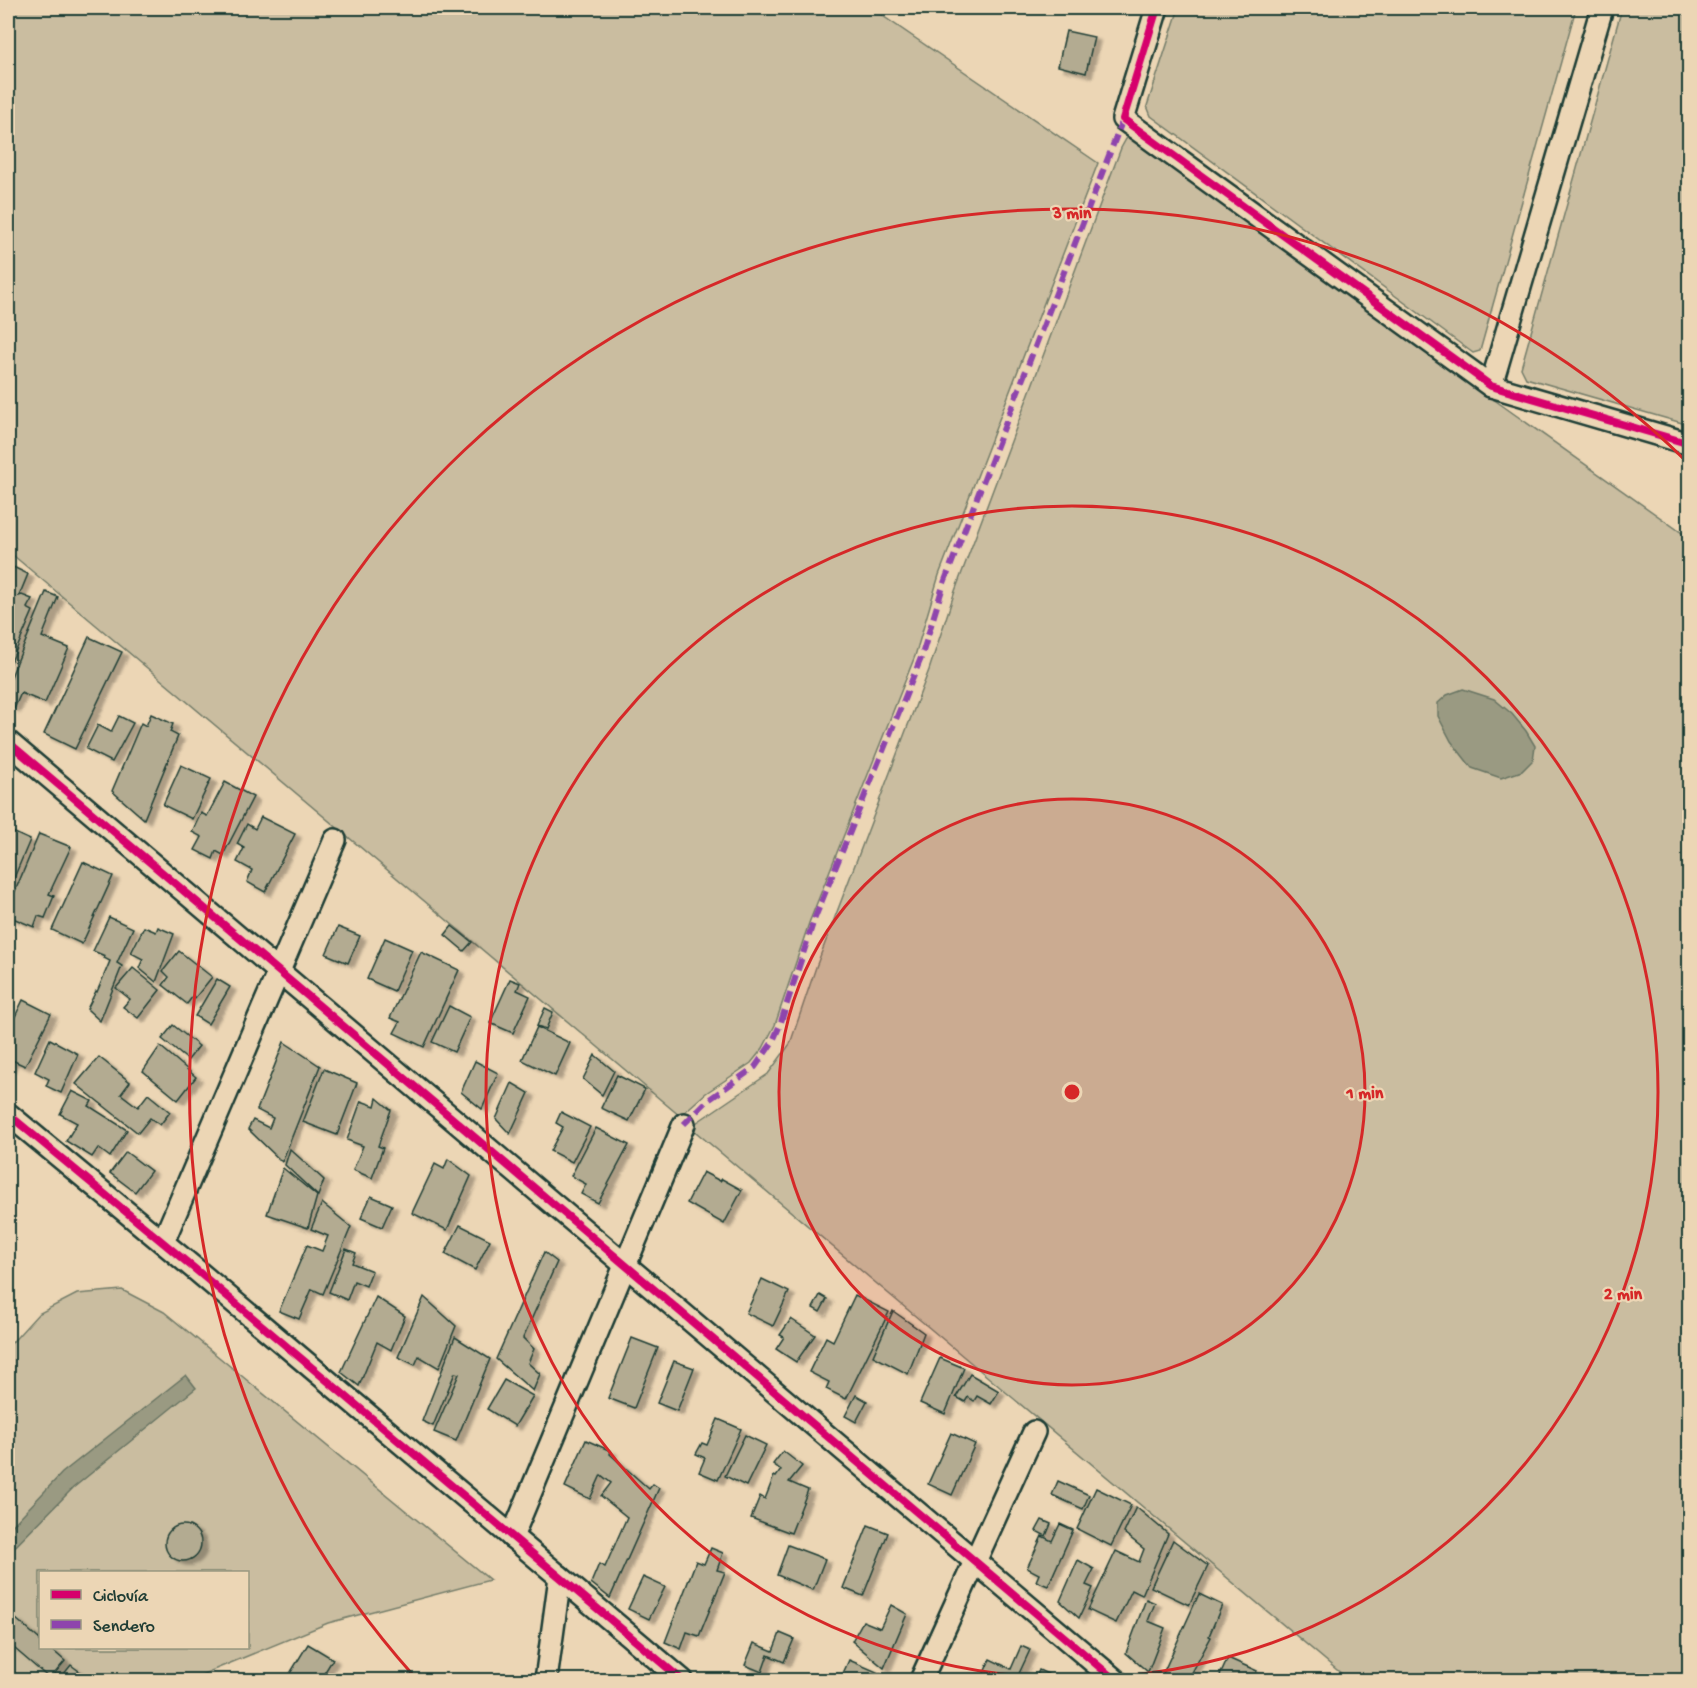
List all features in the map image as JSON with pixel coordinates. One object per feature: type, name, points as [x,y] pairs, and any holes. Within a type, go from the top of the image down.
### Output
[{"type":"street","points":[[1157,8],[1123,119],[1491,386],[1689,444]]},
{"type":"street","points":[[1491,386],[1602,8]]},
{"type":"street","points":[[8,742],[624,1267],[1115,1680]]},
{"type":"street","points":[[163,1242],[335,840]]},
{"type":"street","points":[[8,1114],[682,1680]]},
{"type":"street","points":[[512,1537],[684,1124]]},
{"type":"street","points":[[921,1680],[1034,1432]]},
{"type":"street","points":[[546,1680],[560,1577]]},
{"type":"shaded area","points":[[8,8],[871,8],[1098,163],[939,575],[915,656],[809,923],[775,1025],[763,1048],[751,1063],[706,1093],[680,1116],[8,551]]},
{"type":"shaded area","points":[[1179,8],[1576,8],[1480,351],[1473,353],[1151,116],[1147,106]]},
{"type":"shaded area","points":[[1622,8],[1689,8],[1689,425],[1526,378],[1521,368]]},
{"type":"shaded area","points":[[1131,136],[1486,394],[1689,538],[1689,1680],[1349,1680],[690,1127],[768,1074],[790,1044],[816,967],[929,670],[955,591],[1121,148],[1126,139]]},
{"type":"shaded area","points":[[1463,689],[1494,699],[1512,714],[1526,731],[1535,746],[1533,760],[1522,771],[1501,778],[1472,768],[1451,741],[1438,716],[1438,703],[1447,695]]},
{"type":"shaded area","points":[[122,1290],[164,1312],[490,1580],[328,1623],[189,1680],[8,1680],[8,1347],[38,1314],[77,1294]]},
{"type":"shaded area","points":[[186,1375],[196,1388],[73,1488],[8,1554],[8,1530],[62,1473]]},
{"type":"building","points":[[1066,31],[1094,37],[1086,73],[1058,66]]},
{"type":"building","points":[[9,565],[28,574],[19,596],[32,599],[27,608],[33,611],[8,669],[8,569]]},
{"type":"building","points":[[46,592],[58,597],[42,637],[69,648],[45,703],[21,693],[14,709],[8,703],[8,684]]},
{"type":"building","points":[[89,637],[122,652],[75,749],[44,734]]},
{"type":"building","points":[[151,714],[173,724],[170,732],[178,736],[144,819],[112,791],[141,723],[146,726]]},
{"type":"building","points":[[119,716],[133,723],[112,762],[86,749],[98,725],[111,732]]},
{"type":"building","points":[[181,765],[211,779],[192,819],[163,805]]},
{"type":"building","points":[[225,782],[253,797],[223,855],[216,851],[213,859],[195,850],[202,837],[192,832],[201,813],[207,816]]},
{"type":"building","points":[[261,817],[295,834],[265,892],[247,882],[252,870],[237,862],[244,848],[237,844],[247,824],[255,829]]},
{"type":"building","points":[[8,830],[30,840],[8,892]]},
{"type":"building","points":[[39,834],[71,847],[49,894],[54,896],[45,918],[38,916],[34,927],[8,916],[8,908]]},
{"type":"building","points":[[83,862],[113,876],[82,944],[52,930]]},
{"type":"building","points":[[109,917],[133,928],[117,963],[122,966],[100,1021],[87,1009],[110,961],[93,951]]},
{"type":"building","points":[[452,926],[472,942],[464,951],[445,935]]},
{"type":"building","points":[[144,927],[156,932],[158,927],[174,934],[156,982],[139,968],[143,959],[131,953]]},
{"type":"building","points":[[338,927],[360,936],[348,963],[326,954]]},
{"type":"building","points":[[385,938],[412,950],[394,991],[367,979]]},
{"type":"building","points":[[179,951],[212,977],[187,1004],[163,985],[169,977],[163,971]]},
{"type":"building","points":[[421,952],[459,970],[424,1047],[394,1033],[400,1022],[390,1018]]},
{"type":"building","points":[[133,968],[160,990],[138,1018],[123,1007],[130,999],[116,988]]},
{"type":"building","points":[[217,979],[230,987],[208,1024],[195,1016]]},
{"type":"building","points":[[510,979],[520,983],[517,990],[530,996],[513,1033],[490,1023]]},
{"type":"building","points":[[23,1000],[51,1014],[25,1066],[12,1060],[8,1069],[8,1031]]},
{"type":"building","points":[[449,1006],[470,1017],[454,1052],[432,1042]]},
{"type":"building","points":[[545,1008],[553,1012],[546,1029],[537,1026]]},
{"type":"building","points":[[173,1025],[199,1046],[188,1060],[162,1039]]},
{"type":"building","points":[[537,1027],[570,1043],[555,1076],[522,1060]]},
{"type":"building","points":[[50,1039],[78,1054],[61,1093],[46,1086],[49,1079],[35,1072]]},
{"type":"building","points":[[284,1042],[320,1066],[282,1162],[248,1129],[253,1120],[269,1128],[273,1118],[257,1110]]},
{"type":"building","points":[[160,1046],[196,1077],[178,1100],[143,1071]]},
{"type":"building","points":[[595,1055],[614,1071],[602,1095],[583,1079]]},
{"type":"building","points":[[99,1057],[130,1082],[121,1094],[138,1107],[148,1094],[170,1112],[160,1125],[150,1118],[138,1133],[76,1084]]},
{"type":"building","points":[[475,1061],[498,1073],[482,1109],[461,1092]]},
{"type":"building","points":[[324,1069],[357,1083],[337,1135],[303,1122]]},
{"type":"building","points":[[617,1075],[645,1089],[629,1121],[601,1108]]},
{"type":"building","points":[[512,1083],[529,1093],[510,1134],[496,1119]]},
{"type":"building","points":[[72,1091],[92,1101],[89,1106],[127,1130],[110,1157],[98,1148],[92,1157],[66,1141],[77,1123],[60,1114]]},
{"type":"building","points":[[377,1098],[391,1110],[378,1146],[383,1148],[372,1178],[353,1170],[363,1146],[347,1140],[361,1101],[375,1106]]},
{"type":"building","points":[[561,1112],[590,1127],[572,1162],[550,1151],[563,1127],[556,1123]]},
{"type":"building","points":[[596,1128],[629,1145],[598,1203],[581,1194],[586,1184],[571,1176]]},
{"type":"building","points":[[290,1149],[324,1180],[318,1196],[285,1165]]},
{"type":"building","points":[[126,1152],[151,1171],[135,1192],[110,1173]]},
{"type":"building","points":[[448,1159],[471,1176],[447,1230],[412,1213],[435,1164],[444,1169]]},
{"type":"building","points":[[283,1168],[317,1196],[308,1228],[267,1214]]},
{"type":"building","points":[[703,1172],[742,1190],[724,1224],[687,1203]]},
{"type":"building","points":[[371,1196],[392,1205],[382,1227],[361,1218]]},
{"type":"building","points":[[322,1203],[351,1227],[323,1294],[312,1289],[299,1319],[279,1311],[307,1245],[322,1251],[328,1236],[311,1229]]},
{"type":"building","points":[[460,1225],[490,1240],[475,1270],[445,1254]]},
{"type":"building","points":[[346,1249],[356,1253],[352,1263],[372,1271],[366,1286],[354,1281],[347,1300],[329,1292]]},
{"type":"building","points":[[544,1252],[557,1262],[523,1338],[534,1349],[528,1363],[540,1374],[533,1391],[496,1359]]},
{"type":"building","points":[[762,1279],[789,1292],[773,1326],[746,1313]]},
{"type":"building","points":[[820,1295],[827,1299],[820,1312],[813,1308]]},
{"type":"building","points":[[855,1295],[889,1312],[846,1399],[826,1389],[829,1382],[809,1372],[826,1337],[833,1341]]},
{"type":"building","points":[[376,1297],[405,1316],[391,1350],[377,1342],[359,1386],[341,1372]]},
{"type":"building","points":[[424,1297],[456,1326],[439,1368],[419,1356],[415,1365],[398,1357]]},
{"type":"building","points":[[893,1311],[924,1333],[908,1374],[873,1356]]},
{"type":"building","points":[[791,1319],[815,1335],[796,1362],[776,1349],[784,1337],[780,1335]]},
{"type":"building","points":[[455,1337],[490,1359],[456,1441],[434,1432],[459,1374],[455,1373],[433,1426],[422,1421]]},
{"type":"building","points":[[632,1338],[658,1348],[634,1408],[608,1398]]},
{"type":"building","points":[[940,1358],[964,1368],[945,1414],[920,1403]]},
{"type":"building","points":[[674,1361],[694,1368],[677,1411],[657,1403]]},
{"type":"building","points":[[970,1374],[999,1391],[991,1404],[977,1396],[974,1401],[968,1397],[965,1402],[956,1397]]},
{"type":"building","points":[[504,1380],[533,1396],[515,1426],[487,1409]]},
{"type":"building","points":[[856,1395],[867,1401],[856,1422],[845,1416]]},
{"type":"building","points":[[718,1419],[741,1429],[718,1480],[699,1472],[705,1458],[696,1454],[702,1443],[707,1445]]},
{"type":"building","points":[[951,1433],[975,1444],[952,1495],[928,1484]]},
{"type":"building","points":[[745,1435],[766,1445],[746,1486],[725,1476]]},
{"type":"building","points":[[586,1440],[611,1451],[610,1454],[649,1489],[653,1484],[659,1488],[610,1598],[591,1583],[599,1564],[605,1567],[627,1517],[601,1496],[611,1483],[601,1475],[590,1499],[565,1487]]},
{"type":"building","points":[[783,1451],[802,1466],[789,1482],[808,1490],[791,1533],[751,1518],[760,1496],[765,1499],[774,1476],[776,1477],[781,1470],[773,1464]]},
{"type":"building","points":[[1058,1481],[1089,1495],[1083,1509],[1052,1495]]},
{"type":"building","points":[[1096,1488],[1131,1505],[1111,1546],[1077,1529]]},
{"type":"building","points":[[1136,1507],[1168,1534],[1142,1595],[1132,1590],[1116,1623],[1088,1610],[1116,1551],[1139,1562],[1144,1549],[1124,1533]]},
{"type":"building","points":[[1042,1520],[1051,1524],[1046,1536],[1036,1531]]},
{"type":"building","points":[[1060,1524],[1073,1530],[1048,1586],[1036,1581],[1039,1574],[1027,1568],[1042,1536],[1052,1541]]},
{"type":"building","points":[[183,1525],[196,1530],[201,1543],[196,1556],[183,1561],[170,1556],[165,1543],[170,1530]]},
{"type":"building","points":[[868,1525],[888,1533],[863,1596],[843,1588]]},
{"type":"building","points":[[1173,1540],[1208,1566],[1189,1605],[1151,1587]]},
{"type":"building","points":[[788,1545],[825,1559],[813,1590],[777,1575]]},
{"type":"building","points":[[711,1548],[723,1553],[717,1570],[725,1572],[699,1636],[687,1632],[681,1649],[665,1642],[696,1561],[704,1564]]},
{"type":"building","points":[[1078,1560],[1094,1569],[1086,1585],[1093,1588],[1079,1618],[1060,1601]]},
{"type":"building","points":[[643,1577],[665,1587],[649,1619],[628,1609]]},
{"type":"building","points":[[1199,1594],[1222,1605],[1209,1636],[1211,1637],[1188,1680],[1160,1680]]},
{"type":"building","points":[[1146,1599],[1155,1603],[1148,1621],[1165,1628],[1148,1672],[1126,1653]]},
{"type":"building","points":[[891,1605],[907,1614],[884,1668],[852,1641],[863,1621],[880,1628]]},
{"type":"building","points":[[15,1618],[39,1639],[39,1649],[51,1649],[65,1661],[50,1679],[8,1643],[8,1627]]},
{"type":"building","points":[[780,1633],[794,1639],[784,1662],[768,1655],[762,1672],[745,1665],[754,1643],[773,1651]]},
{"type":"building","points":[[308,1644],[333,1659],[320,1680],[286,1680]]},
{"type":"building","points":[[1021,1646],[1030,1650],[1016,1680],[981,1680],[990,1659],[1011,1669]]},
{"type":"building","points":[[1228,1658],[1257,1671],[1253,1680],[1218,1680]]},
{"type":"building","points":[[849,1660],[884,1675],[881,1680],[840,1680]]},
{"type":"building","points":[[71,1665],[91,1680],[59,1680]]},
{"type":"building","points":[[1039,1670],[1056,1678],[1054,1680],[1035,1680]]},
{"type":"marked path","points":[[684,1124],[707,1101],[755,1067],[772,1043],[780,1025],[814,920],[921,658],[944,583],[1123,119]]},
{"type":"cycle path","points":[[1157,8],[1123,119],[1491,386],[1690,444]]},
{"type":"cycle path","points":[[8,742],[1115,1680]]},
{"type":"cycle path","points":[[8,1114],[682,1680]]}]
